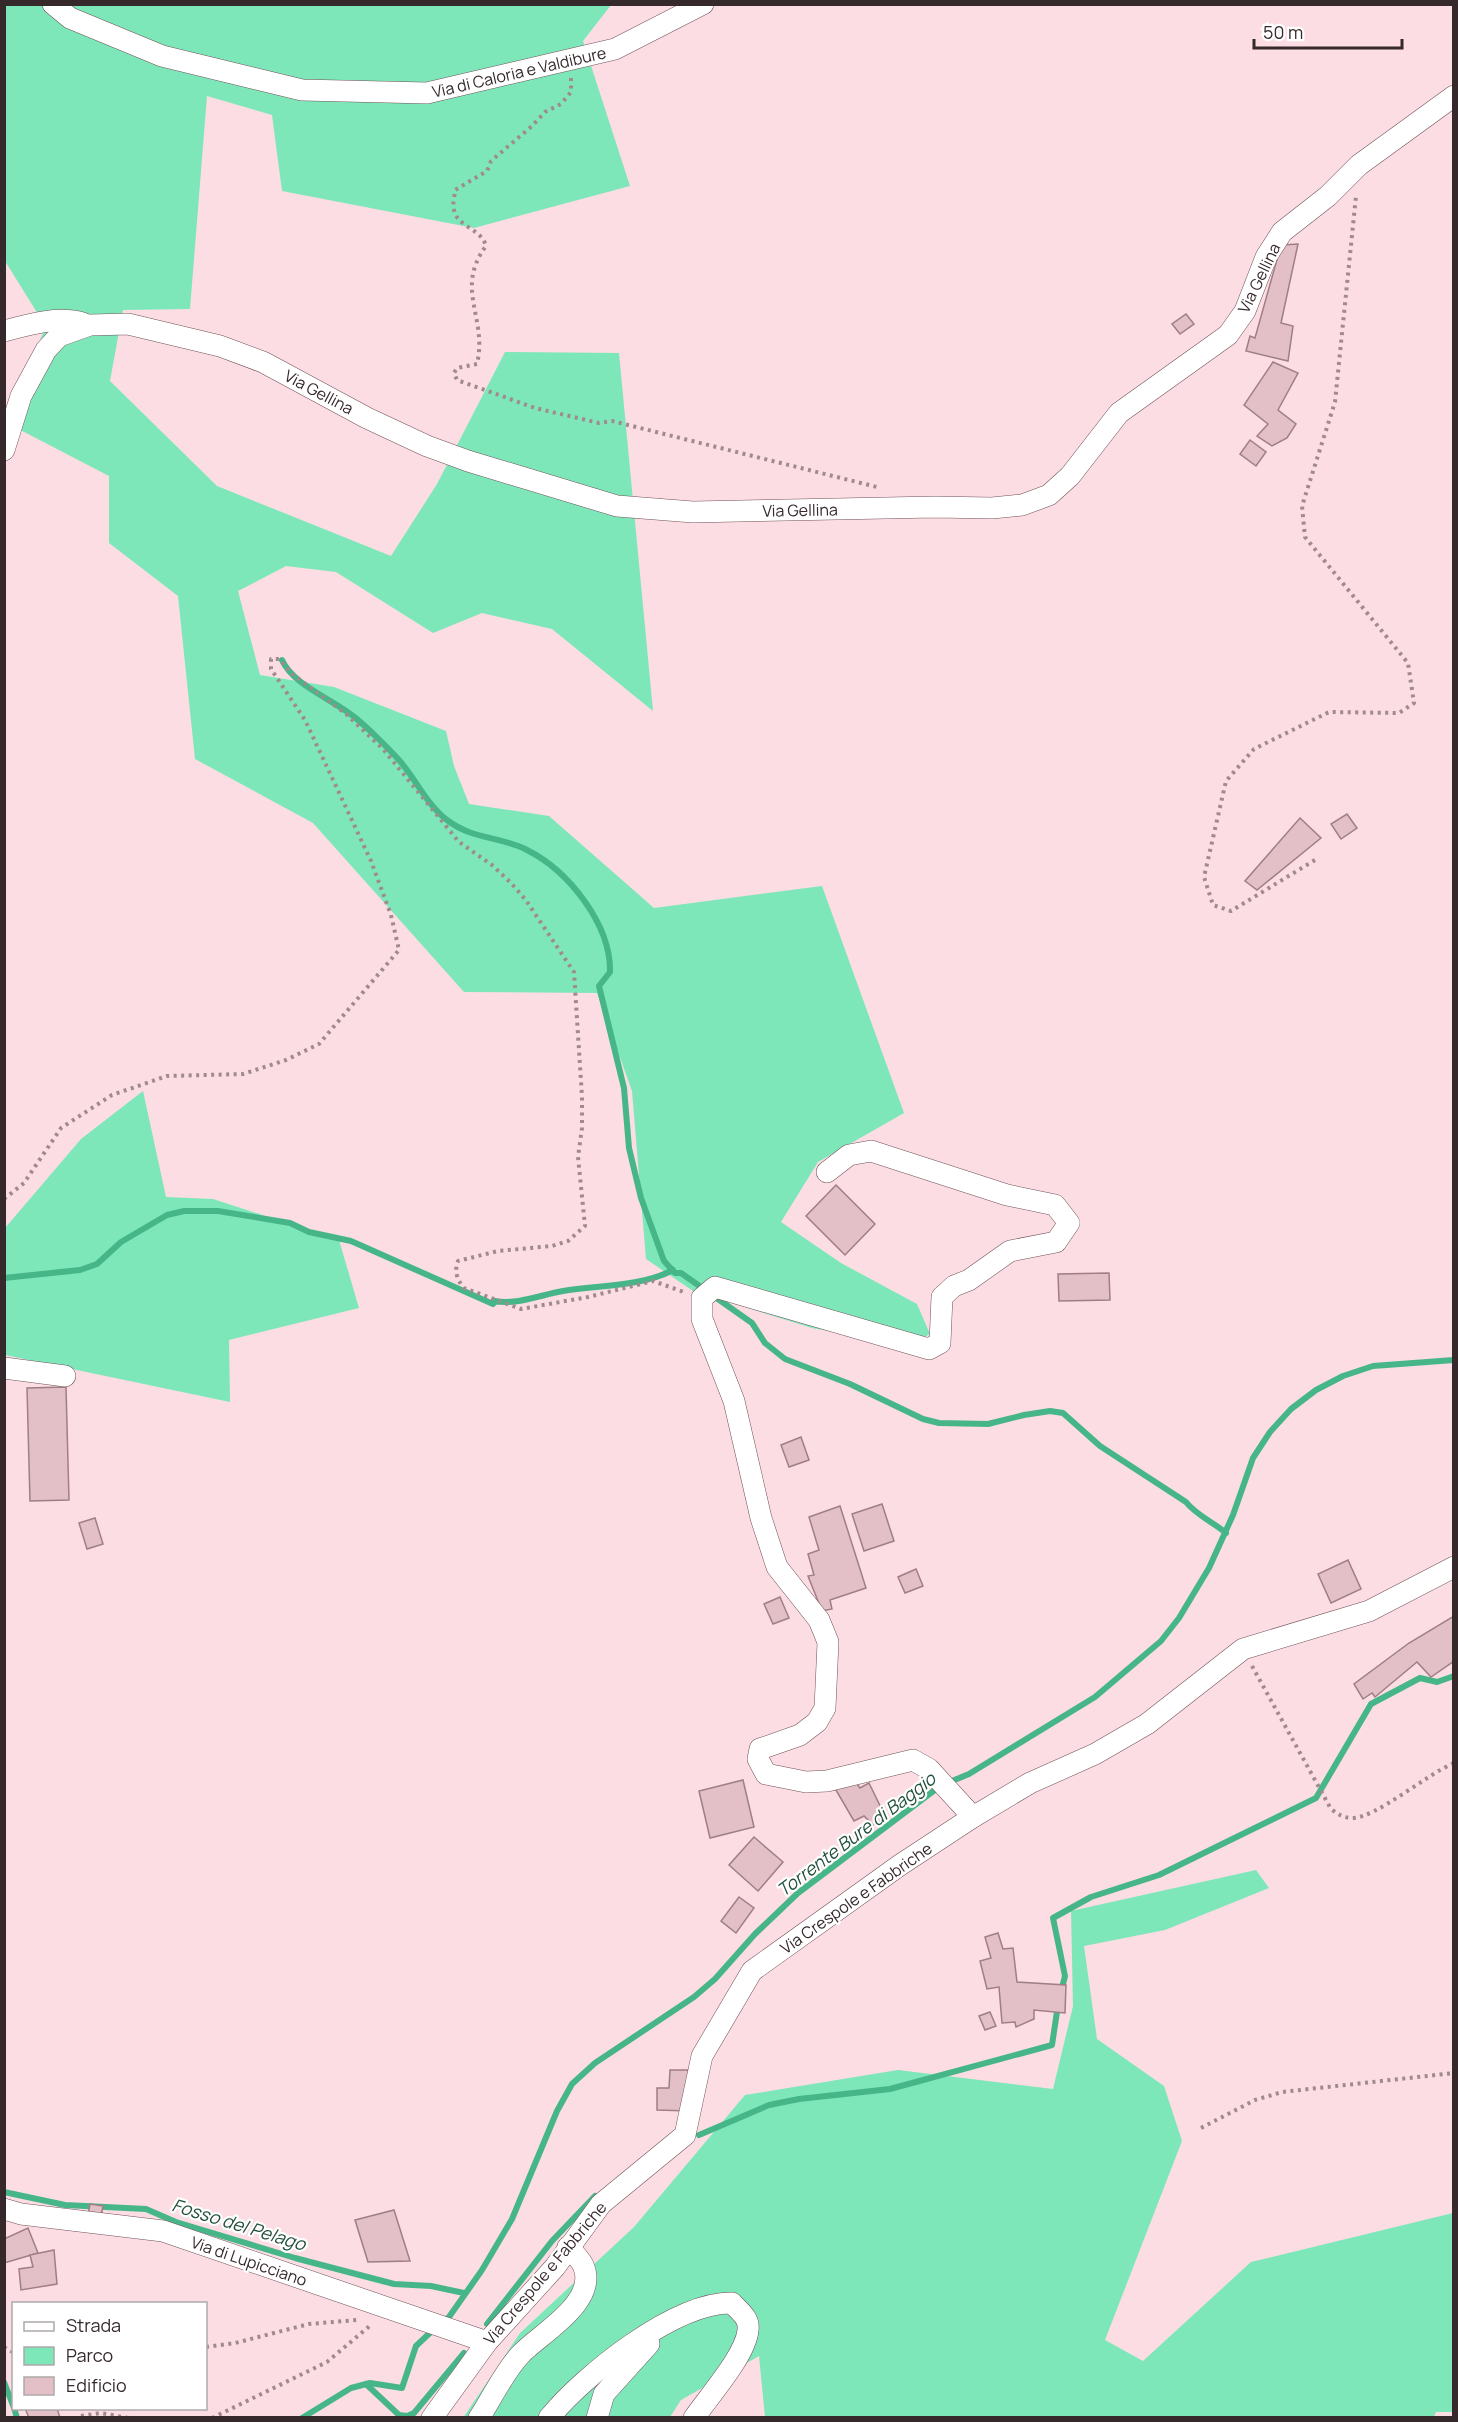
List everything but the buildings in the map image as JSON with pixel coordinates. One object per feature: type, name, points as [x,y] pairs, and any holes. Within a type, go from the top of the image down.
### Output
[{"type":"street","name":"Via di Caloria e Valdibure","points":[[53,4],[70,18],[162,56],[302,90],[427,93],[615,49],[703,4]]},
{"type":"street","name":"Via Gellina","points":[[4,450],[21,396],[30,377],[46,350],[59,336],[90,325],[128,324],[220,346],[263,362],[367,418],[427,446],[468,461],[617,506],[693,512],[992,508],[1022,505],[1048,495],[1070,476],[1119,413],[1228,335],[1245,311],[1266,257],[1282,232],[1328,196],[1359,165],[1454,96]]},
{"type":"street","points":[[4,331],[34,323],[71,319],[90,325]]},
{"type":"street","points":[[827,1172],[849,1155],[871,1151],[1007,1195],[1055,1204],[1069,1223],[1056,1242],[1010,1251],[969,1280],[954,1286],[942,1297],[940,1343],[929,1349],[715,1287],[702,1298],[702,1319],[734,1401],[761,1518],[777,1567],[819,1620],[828,1642],[825,1708],[817,1722],[800,1735],[760,1749],[758,1759],[766,1774],[806,1782],[827,1781],[903,1761],[920,1762],[969,1812]]},
{"type":"street","points":[[4,1368],[65,1376]]},
{"type":"street","name":"Via Crespole e Fabbriche","points":[[432,2418],[486,2342],[555,2267],[601,2204],[685,2135],[702,2056],[752,1971],[969,1812],[1128,1736],[1243,1649],[1369,1611],[1454,1568]]},
{"type":"street","name":"Via di Lupicciano","points":[[4,2210],[163,2231],[486,2342]]},
{"type":"street","points":[[479,2418],[520,2355],[561,2321],[578,2299],[585,2284],[583,2265],[568,2247]]},
{"type":"street","points":[[549,2418],[606,2361],[679,2317],[715,2303],[732,2303],[745,2316],[749,2329],[740,2351],[694,2418]]},
{"type":"street","points":[[597,2418],[604,2394],[637,2355],[679,2317]]},
{"type":"path","points":[[546,66],[572,79],[571,92],[561,104],[544,112],[532,126],[491,161],[487,171],[455,190],[454,212],[458,221],[474,228],[484,238],[486,246],[477,258],[470,279],[481,339],[479,356],[477,364],[457,368],[454,373],[457,380],[535,408],[599,423],[612,421],[888,489]]},
{"type":"path","points":[[1315,860],[1231,910],[1213,905],[1204,877],[1226,781],[1254,749],[1329,712],[1399,713],[1414,704],[1408,663],[1305,537],[1302,506],[1335,402],[1359,165]]},
{"type":"path","points":[[4,1199],[24,1183],[60,1128],[112,1095],[167,1076],[243,1074],[286,1060],[318,1044],[399,950],[397,934],[368,853],[305,720],[271,669],[271,659],[279,659],[292,674],[346,714],[383,749],[459,842],[492,865],[525,899],[574,972],[582,1097],[582,1128],[578,1156],[585,1226],[567,1241],[552,1246],[498,1251],[458,1261],[455,1267],[458,1281],[464,1288],[521,1309],[653,1281],[702,1298]]},
{"type":"path","points":[[1243,1649],[1331,1809],[1343,1817],[1368,1815],[1438,1770],[1454,1763]]},
{"type":"path","points":[[1200,2128],[1255,2100],[1282,2092],[1454,2073]]},
{"type":"path","points":[[207,2347],[235,2343],[309,2324],[380,2318],[327,2362],[212,2418]]},
{"type":"path","points":[[81,2416],[100,2413],[129,2418]]},
{"type":"green space","points":[[5,5],[611,5],[583,41],[630,186],[474,228],[282,191],[272,115],[207,96],[190,309],[123,310],[110,381],[217,486],[391,556],[437,484],[505,352],[619,353],[653,711],[552,629],[482,613],[433,633],[336,572],[286,566],[238,591],[260,675],[334,687],[446,731],[454,766],[469,804],[549,816],[654,908],[822,886],[904,1113],[818,1162],[781,1222],[841,1263],[917,1304],[930,1334],[908,1345],[812,1328],[693,1291],[646,1259],[632,1091],[597,993],[464,992],[313,823],[195,759],[178,596],[109,543],[109,476],[5,422],[5,416],[46,327],[5,261]]},
{"type":"green space","points":[[143,1091],[166,1197],[213,1199],[339,1240],[359,1308],[229,1340],[230,1402],[5,1355],[5,1228],[81,1139]]},
{"type":"green space","points":[[1256,1870],[1269,1888],[1165,1930],[1084,1946],[1097,2039],[1164,2086],[1182,2141],[1105,2340],[1143,2361],[1251,2262],[1453,2213],[1453,2412],[1436,2412],[1434,2417],[765,2417],[759,2356],[681,2400],[670,2417],[463,2418],[520,2333],[634,2227],[745,2095],[898,2070],[1053,2089],[1073,2006],[1071,1911]]},
{"type":"waterway","points":[[282,660],[295,677],[358,720],[376,737],[405,767],[433,807],[447,820],[467,831],[507,842],[543,859],[558,871],[585,901],[603,936],[608,954],[610,972],[599,986],[624,1088],[629,1148],[641,1198],[664,1261],[675,1273],[681,1273],[752,1323],[765,1343],[785,1359],[850,1384],[923,1419],[939,1423],[988,1424],[1050,1411],[1063,1413],[1100,1446],[1186,1502],[1226,1533]]},
{"type":"waterway","points":[[4,1278],[80,1270],[97,1264],[121,1242],[167,1215],[184,1211],[218,1211],[290,1223],[309,1232],[351,1241],[493,1304],[495,1301],[521,1301],[563,1291],[633,1283],[673,1270]]},
{"type":"waterway","name":"Torrente Bure di Baggio","points":[[442,2322],[449,2317],[482,2270],[512,2219],[557,2111],[572,2084],[595,2063],[694,1997],[715,1979],[755,1934],[798,1893],[940,1786],[969,1774],[1095,1697],[1161,1641],[1179,1618],[1209,1568],[1233,1515],[1253,1458],[1270,1432],[1291,1409],[1316,1390],[1343,1376],[1373,1366],[1454,1360]]},
{"type":"waterway","points":[[1061,1992],[1065,1976],[1053,1918],[1091,1897],[1159,1875],[1316,1798],[1371,1704],[1420,1678],[1437,1682],[1454,1676]]},
{"type":"waterway","points":[[699,2135],[769,2105],[799,2099],[890,2089],[1052,2045],[1058,2005]]},
{"type":"waterway","name":"Fosso del Pelago","points":[[4,2192],[65,2205],[146,2209],[176,2222],[295,2258],[394,2284],[431,2286],[464,2293]]},
{"type":"waterway","points":[[487,2324],[552,2241],[595,2196]]},
{"type":"waterway","name":"Torrente Bure di Baggio","points":[[302,2418],[351,2388],[370,2383],[402,2388],[416,2346],[434,2329]]},
{"type":"waterway","points":[[366,2384],[399,2415],[407,2416],[414,2413],[464,2353]]},
{"type":"waterway","points":[[4,2382],[12,2403]]},
{"type":"waterway","points":[[15,2410],[17,2418]]}]
